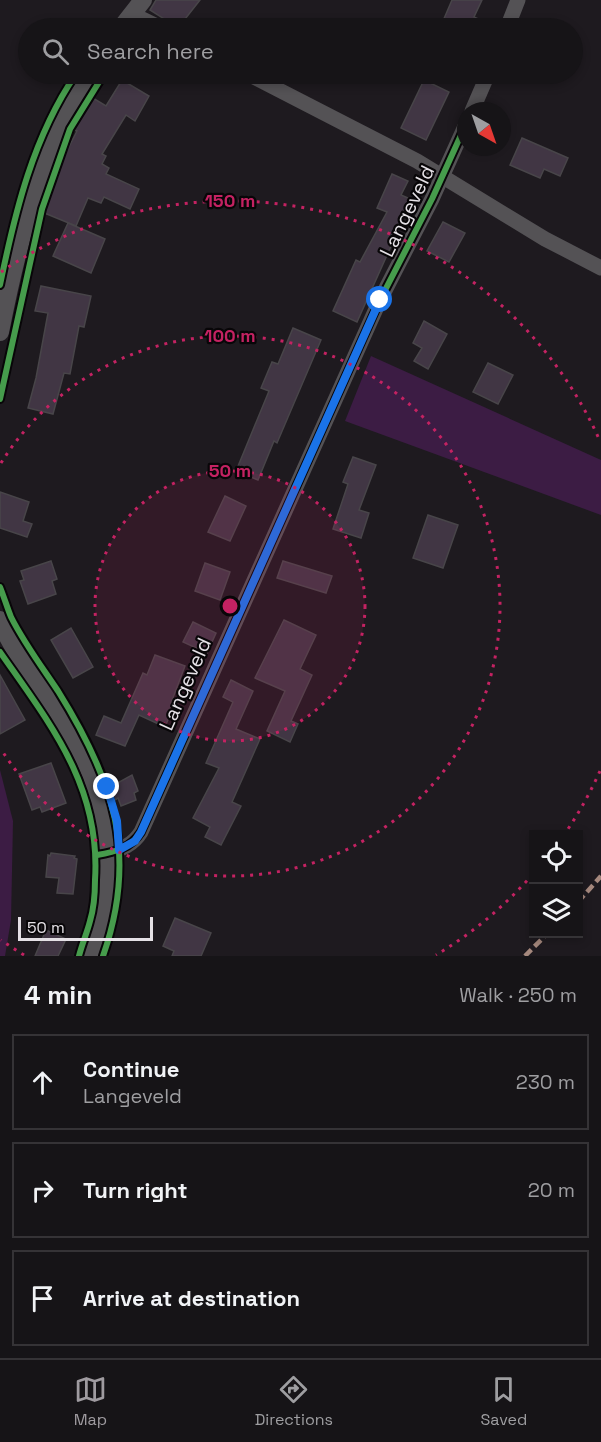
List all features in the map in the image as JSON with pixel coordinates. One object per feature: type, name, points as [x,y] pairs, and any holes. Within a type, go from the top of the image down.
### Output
[{"type":"street","points":[[511,18],[518,0]]},
{"type":"street","points":[[0,332],[40,180],[61,122],[83,84]]},
{"type":"street","points":[[267,84],[417,161],[545,238],[601,268]]},
{"type":"street","points":[[476,102],[484,84]]},
{"type":"street","name":"Langeveld","points":[[107,853],[128,846],[141,832],[380,300],[457,144]]},
{"type":"street","points":[[0,620],[10,640],[80,750],[92,777],[101,808],[107,853],[106,898],[100,930],[91,956]]},
{"type":"shaded area","points":[[371,356],[601,460],[601,515],[345,421]]},
{"type":"shaded area","points":[[0,770],[13,821],[11,920],[5,956],[0,956]]},
{"type":"building","points":[[156,0],[200,0],[186,18],[163,18],[150,10]]},
{"type":"building","points":[[452,0],[482,0],[474,17],[476,18],[444,18]]},
{"type":"building","points":[[120,84],[129,84],[149,96],[135,121],[126,115],[102,154],[106,156],[102,164],[109,168],[106,174],[139,189],[130,209],[104,197],[101,203],[88,198],[76,226],[42,212],[58,176],[55,174],[77,131],[74,130],[93,98],[106,106]]},
{"type":"building","points":[[422,84],[432,84],[449,92],[426,140],[401,128]]},
{"type":"building","points":[[522,138],[568,158],[560,176],[544,169],[540,178],[510,165]]},
{"type":"building","points":[[392,174],[408,181],[401,195],[410,199],[357,322],[333,311],[356,260],[360,262],[387,212],[377,208]]},
{"type":"building","points":[[443,222],[465,233],[449,262],[427,251]]},
{"type":"building","points":[[68,223],[105,239],[91,273],[53,256]]},
{"type":"building","points":[[41,286],[91,296],[84,327],[79,326],[70,374],[64,373],[53,414],[28,408],[48,313],[35,311]]},
{"type":"building","points":[[424,321],[447,334],[428,369],[414,361],[422,348],[413,343]]},
{"type":"building","points":[[293,328],[321,340],[277,443],[274,441],[258,480],[236,471],[269,391],[261,388],[272,362],[278,364]]},
{"type":"building","points":[[488,363],[513,375],[498,404],[473,392]]},
{"type":"building","points":[[353,457],[376,465],[359,510],[369,513],[361,538],[333,529],[348,484],[343,482]]},
{"type":"building","points":[[0,492],[29,502],[23,521],[32,524],[27,537],[0,528]]},
{"type":"building","points":[[225,496],[246,506],[230,541],[208,532]]},
{"type":"building","points":[[428,515],[458,525],[443,568],[413,558]]},
{"type":"building","points":[[51,561],[57,579],[52,581],[56,594],[28,604],[20,581],[24,580],[21,571]]},
{"type":"building","points":[[283,561],[332,576],[326,593],[277,578]]},
{"type":"building","points":[[205,563],[230,572],[220,600],[195,591]]},
{"type":"building","points":[[284,620],[316,635],[300,669],[312,675],[291,721],[298,724],[290,742],[267,731],[285,691],[255,678]]},
{"type":"building","points":[[193,622],[216,633],[207,653],[183,642]]},
{"type":"building","points":[[71,628],[93,667],[73,678],[51,640]]},
{"type":"building","points":[[155,655],[185,666],[165,727],[139,715],[125,746],[96,735],[104,716],[121,723],[143,673],[147,675]]},
{"type":"building","points":[[0,675],[25,720],[0,734]]},
{"type":"building","points":[[231,680],[253,691],[236,729],[260,739],[232,802],[241,806],[221,845],[205,837],[210,827],[193,818],[219,768],[206,763],[233,702],[223,697]]},
{"type":"building","points":[[51,763],[66,803],[42,812],[40,807],[32,810],[19,774]]},
{"type":"building","points":[[132,775],[138,791],[134,793],[136,800],[121,806],[118,798],[115,800],[110,787]]},
{"type":"building","points":[[51,853],[75,856],[74,858],[77,859],[73,894],[57,893],[59,878],[46,877],[48,855],[50,856]]},
{"type":"building","points":[[175,918],[211,933],[201,956],[172,956],[174,951],[163,946]]},
{"type":"building","points":[[46,930],[66,939],[58,956],[35,956]]},
{"type":"marked path","points":[[583,896],[601,876]]},
{"type":"marked path","points":[[525,956],[543,938]]},
{"type":"cycle path","points":[[0,285],[19,203],[37,149],[48,123],[70,84]]},
{"type":"cycle path","points":[[0,399],[42,209],[70,129],[98,84]]},
{"type":"cycle path","points":[[97,855],[122,848],[132,842],[141,832],[380,300],[432,199],[457,144]]},
{"type":"cycle path","points":[[0,587],[16,627],[58,691],[93,755],[115,818],[119,851],[119,884],[114,919],[103,956]]},
{"type":"cycle path","points":[[0,652],[37,705],[69,758],[90,815],[95,846],[94,896],[91,916],[79,956]]},
{"type":"route","points":[[107,787],[117,821],[119,850],[135,841],[141,832],[380,300]]}]
